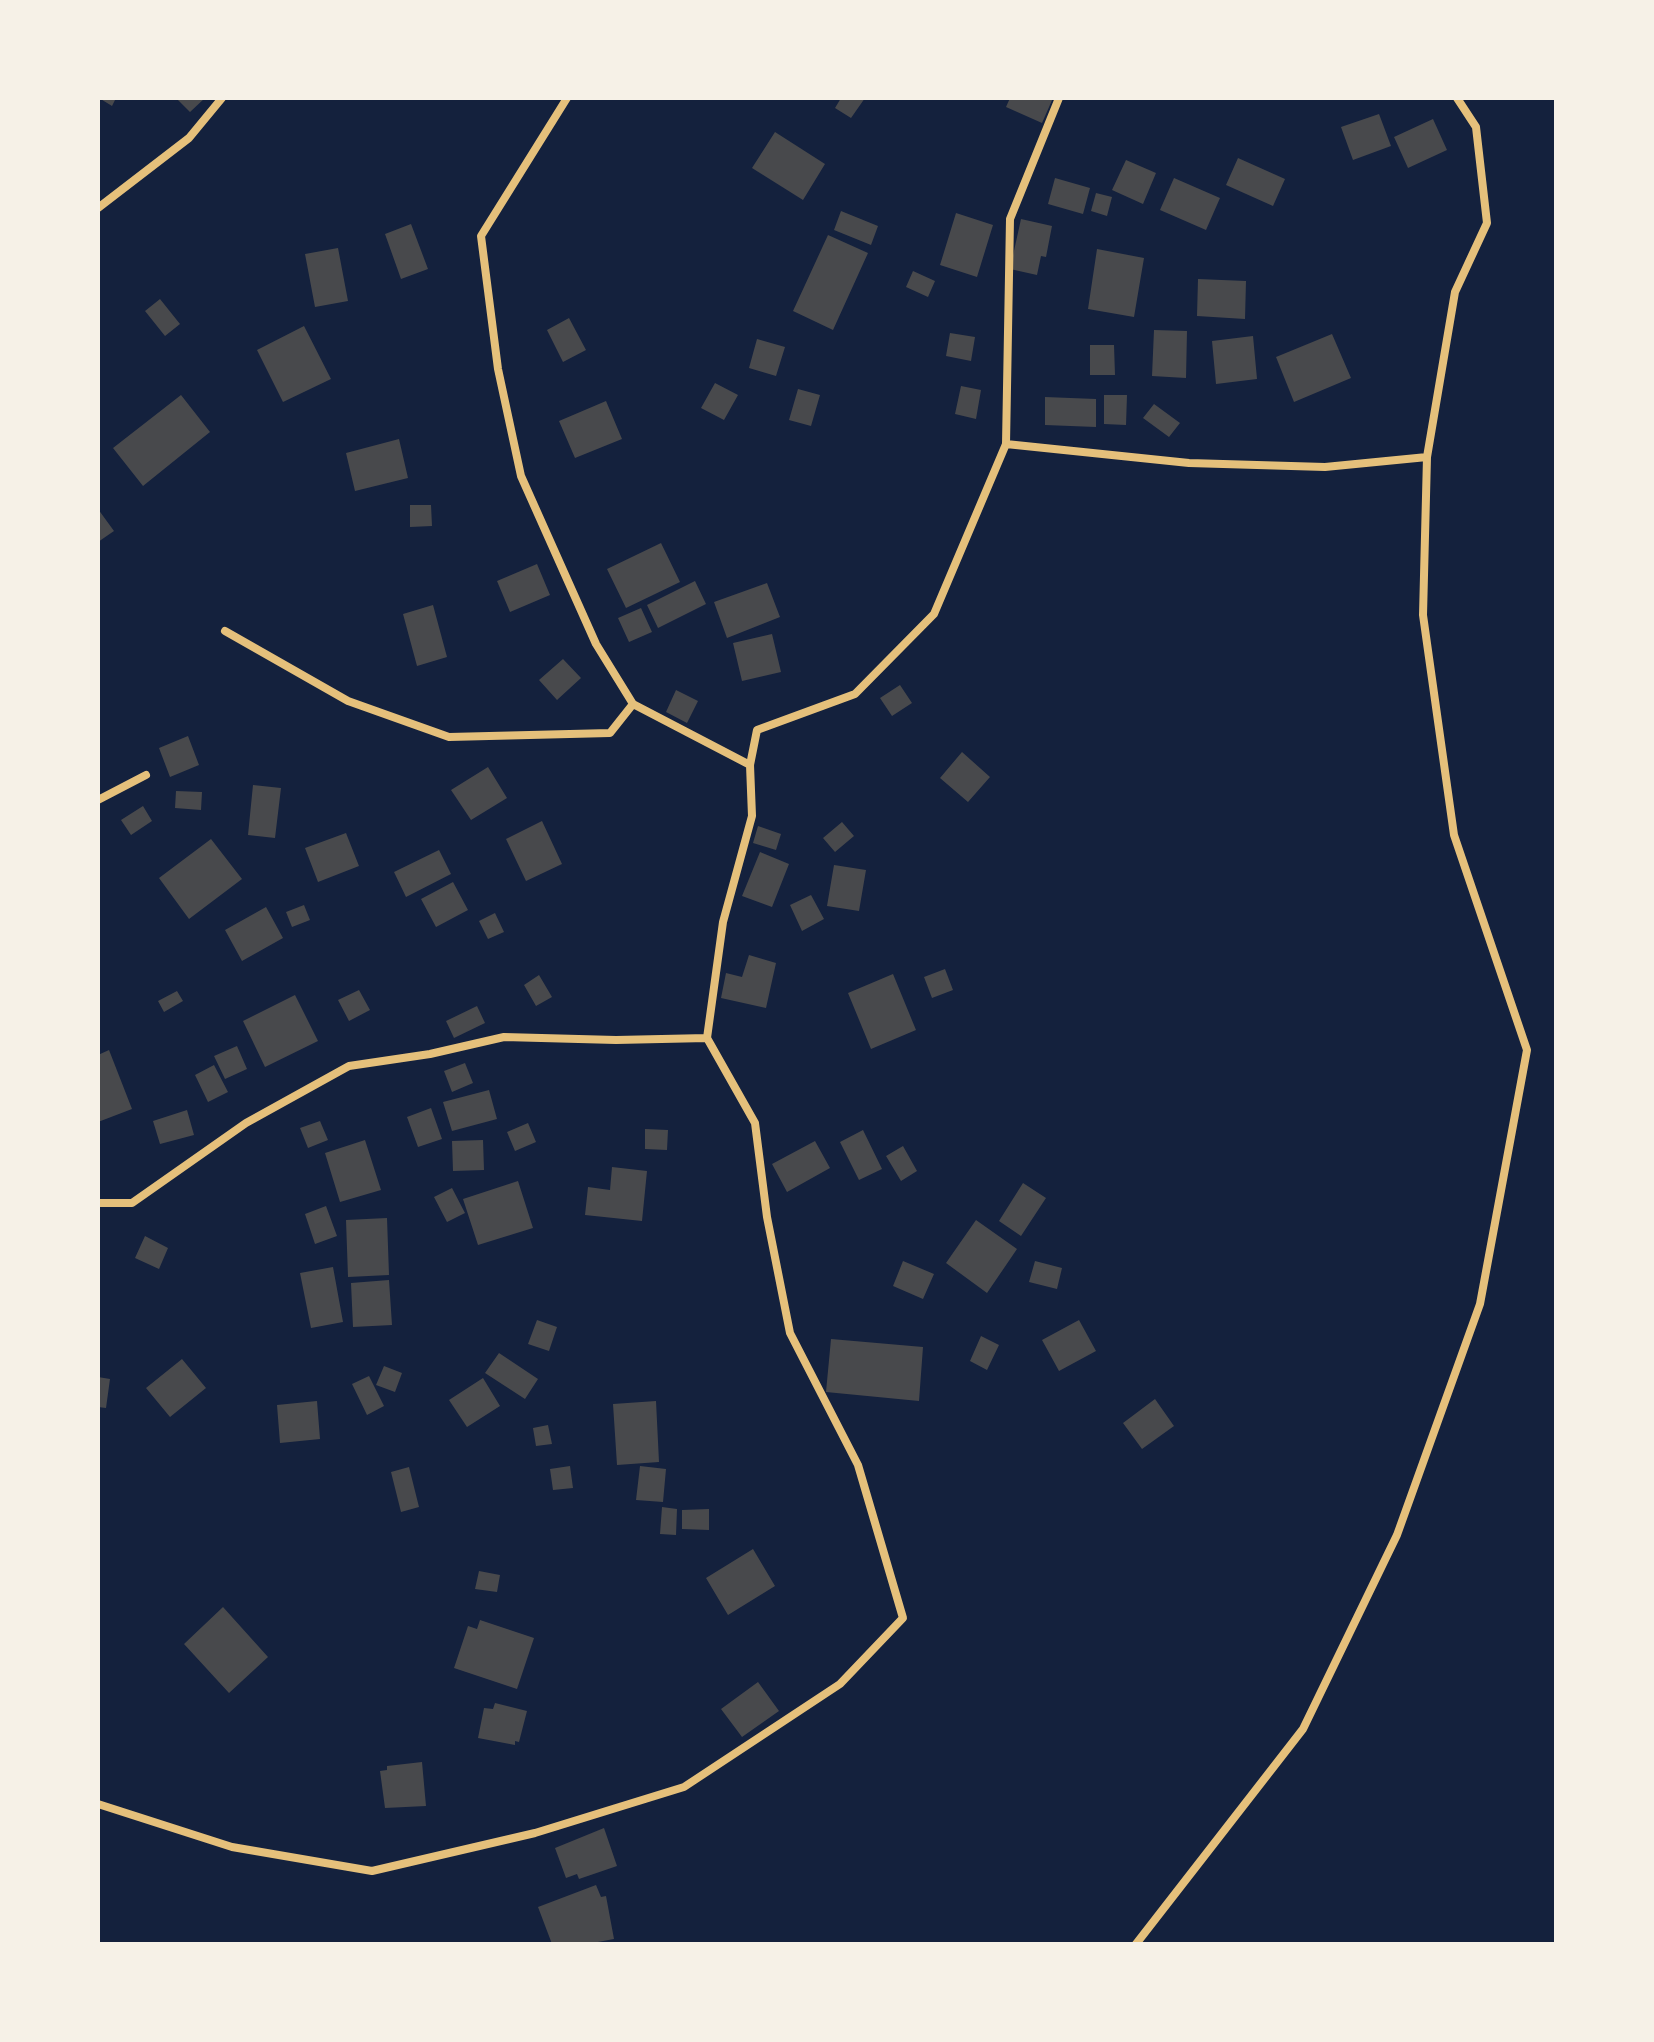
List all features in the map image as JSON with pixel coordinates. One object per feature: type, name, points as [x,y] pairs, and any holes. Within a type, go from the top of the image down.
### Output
[{"type":"street","points":[[98,208],[189,138],[222,98]]},
{"type":"street","points":[[567,98],[481,236],[498,369],[521,476],[596,644],[633,704],[750,765]]},
{"type":"street","points":[[98,1804],[232,1847],[372,1871],[535,1833],[684,1787],[840,1684],[903,1618],[858,1465],[790,1333],[767,1217],[755,1123],[707,1038],[723,922],[752,816],[750,765],[757,730],[855,694],[934,614],[1006,444],[1010,219],[1059,98]]},
{"type":"street","points":[[1136,1944],[1303,1729],[1397,1535],[1480,1304],[1527,1050],[1454,835],[1423,615],[1427,457],[1455,292],[1487,223],[1476,127],[1457,98]]},
{"type":"street","points":[[1006,444],[1189,463],[1325,467],[1427,457]]},
{"type":"street","points":[[225,631],[348,701],[449,737],[610,733],[633,704]]},
{"type":"street","points":[[98,800],[146,775]]},
{"type":"street","points":[[98,1203],[132,1203],[246,1123],[349,1066],[430,1054],[504,1037],[616,1040],[707,1038]]},
{"type":"building","points":[[99,98],[116,98],[112,106]]},
{"type":"building","points":[[176,98],[205,98],[190,112]]},
{"type":"building","points":[[841,98],[865,98],[851,118],[835,108]]},
{"type":"building","points":[[1010,98],[1053,98],[1042,123],[1006,107]]},
{"type":"building","points":[[1379,114],[1391,146],[1353,160],[1341,127]]},
{"type":"building","points":[[1433,119],[1447,150],[1408,168],[1394,137]]},
{"type":"building","points":[[775,132],[825,164],[803,200],[752,168]]},
{"type":"building","points":[[1238,158],[1285,179],[1273,206],[1226,185]]},
{"type":"building","points":[[1126,160],[1156,173],[1143,204],[1112,190]]},
{"type":"building","points":[[1055,178],[1090,188],[1083,214],[1048,204]]},
{"type":"building","points":[[1174,178],[1220,198],[1206,230],[1160,210]]},
{"type":"building","points":[[1096,193],[1112,197],[1107,216],[1091,211]]},
{"type":"building","points":[[841,211],[878,226],[871,245],[834,230]]},
{"type":"building","points":[[956,213],[993,225],[977,277],[940,265]]},
{"type":"building","points":[[1021,219],[1052,226],[1046,257],[1041,256],[1037,275],[1010,269]]},
{"type":"building","points":[[411,224],[428,269],[401,279],[385,234]]},
{"type":"building","points":[[828,235],[868,253],[833,330],[793,311]]},
{"type":"building","points":[[338,248],[348,301],[315,307],[305,254]]},
{"type":"building","points":[[1097,249],[1144,258],[1134,317],[1088,309]]},
{"type":"building","points":[[913,271],[935,281],[928,297],[906,287]]},
{"type":"building","points":[[1198,279],[1246,281],[1245,319],[1197,316]]},
{"type":"building","points":[[160,299],[180,324],[165,336],[145,311]]},
{"type":"building","points":[[569,318],[586,350],[563,362],[547,330]]},
{"type":"building","points":[[304,326],[331,379],[283,402],[257,350]]},
{"type":"building","points":[[1154,330],[1187,331],[1186,378],[1152,376]]},
{"type":"building","points":[[950,333],[975,337],[971,361],[946,356]]},
{"type":"building","points":[[1332,334],[1351,378],[1294,402],[1276,357]]},
{"type":"building","points":[[1253,336],[1257,379],[1216,384],[1212,341]]},
{"type":"building","points":[[757,339],[785,347],[776,376],[749,368]]},
{"type":"building","points":[[1090,345],[1114,345],[1115,375],[1090,375]]},
{"type":"building","points":[[715,383],[738,395],[724,420],[701,408]]},
{"type":"building","points":[[961,386],[981,390],[976,419],[955,414]]},
{"type":"building","points":[[798,389],[820,395],[811,426],[789,420]]},
{"type":"building","points":[[181,395],[210,432],[143,486],[113,448]]},
{"type":"building","points":[[1104,395],[1127,395],[1126,425],[1104,424]]},
{"type":"building","points":[[1045,397],[1096,399],[1096,427],[1045,425]]},
{"type":"building","points":[[606,401],[622,439],[575,458],[559,421]]},
{"type":"building","points":[[1154,404],[1180,423],[1169,437],[1143,418]]},
{"type":"building","points":[[399,439],[408,478],[355,491],[346,453]]},
{"type":"building","points":[[410,505],[431,505],[432,526],[410,527]]},
{"type":"building","points":[[98,509],[114,531],[98,542]]},
{"type":"building","points":[[661,543],[680,582],[626,608],[607,569]]},
{"type":"building","points":[[537,564],[550,595],[510,612],[497,581]]},
{"type":"building","points":[[695,581],[706,604],[658,628],[647,605]]},
{"type":"building","points":[[767,583],[780,617],[727,638],[714,602]]},
{"type":"building","points":[[433,605],[447,657],[417,666],[403,614]]},
{"type":"building","points":[[641,608],[652,632],[629,642],[618,618]]},
{"type":"building","points":[[772,634],[781,672],[742,681],[733,643]]},
{"type":"building","points":[[563,659],[581,678],[557,700],[539,680]]},
{"type":"building","points":[[900,685],[912,703],[892,716],[880,698]]},
{"type":"building","points":[[676,690],[698,701],[687,723],[666,712]]},
{"type":"building","points":[[188,736],[199,765],[170,777],[159,748]]},
{"type":"building","points":[[962,752],[990,777],[968,802],[940,778]]},
{"type":"building","points":[[488,767],[507,798],[471,820],[451,790]]},
{"type":"building","points":[[253,785],[281,788],[275,838],[248,835]]},
{"type":"building","points":[[176,791],[202,792],[201,810],[175,808]]},
{"type":"building","points":[[143,806],[152,821],[131,835],[121,820]]},
{"type":"building","points":[[542,821],[562,864],[526,881],[506,839]]},
{"type":"building","points":[[842,822],[854,836],[835,852],[823,838]]},
{"type":"building","points":[[758,826],[781,834],[776,850],[753,843]]},
{"type":"building","points":[[346,833],[359,866],[318,882],[305,848]]},
{"type":"building","points":[[211,839],[242,879],[189,919],[159,878]]},
{"type":"building","points":[[439,850],[451,874],[406,897],[394,872]]},
{"type":"building","points":[[760,852],[789,864],[772,907],[742,896]]},
{"type":"building","points":[[834,865],[866,870],[859,911],[827,906]]},
{"type":"building","points":[[453,882],[468,910],[436,927],[421,899]]},
{"type":"building","points":[[811,895],[824,919],[802,931],[790,905]]},
{"type":"building","points":[[304,905],[310,920],[292,927],[286,912]]},
{"type":"building","points":[[266,907],[283,938],[242,961],[225,930]]},
{"type":"building","points":[[495,913],[504,932],[488,939],[479,921]]},
{"type":"building","points":[[749,955],[776,963],[766,1008],[721,998],[726,973],[742,977]]},
{"type":"building","points":[[945,969],[953,990],[932,998],[924,977]]},
{"type":"building","points":[[893,974],[916,1030],[871,1049],[848,993]]},
{"type":"building","points":[[539,975],[552,997],[536,1006],[524,985]]},
{"type":"building","points":[[359,990],[370,1010],[349,1021],[338,1000]]},
{"type":"building","points":[[177,991],[183,1001],[164,1012],[158,1001]]},
{"type":"building","points":[[295,995],[318,1041],[265,1067],[243,1021]]},
{"type":"building","points":[[477,1006],[485,1023],[454,1038],[446,1021]]},
{"type":"building","points":[[237,1046],[247,1069],[225,1079],[214,1056]]},
{"type":"building","points":[[109,1050],[132,1109],[98,1122],[98,1055]]},
{"type":"building","points":[[465,1063],[473,1083],[452,1092],[444,1071]]},
{"type":"building","points":[[214,1065],[228,1092],[208,1102],[195,1075]]},
{"type":"building","points":[[489,1090],[497,1119],[452,1131],[443,1102]]},
{"type":"building","points":[[431,1108],[442,1139],[418,1147],[407,1117]]},
{"type":"building","points":[[187,1110],[194,1135],[160,1144],[153,1121]]},
{"type":"building","points":[[320,1121],[328,1140],[308,1148],[300,1128]]},
{"type":"building","points":[[528,1123],[536,1142],[515,1151],[507,1132]]},
{"type":"building","points":[[645,1129],[668,1130],[667,1150],[645,1149]]},
{"type":"building","points":[[863,1130],[882,1169],[859,1180],[840,1142]]},
{"type":"building","points":[[365,1140],[381,1190],[340,1202],[325,1153]]},
{"type":"building","points":[[483,1140],[484,1170],[453,1171],[452,1141]]},
{"type":"building","points":[[815,1141],[830,1168],[787,1192],[772,1164]]},
{"type":"building","points":[[903,1146],[917,1171],[901,1181],[886,1156]]},
{"type":"building","points":[[612,1167],[647,1171],[642,1221],[585,1215],[588,1187],[610,1190]]},
{"type":"building","points":[[518,1181],[533,1228],[478,1245],[463,1199]]},
{"type":"building","points":[[1023,1183],[1046,1198],[1021,1236],[999,1221]]},
{"type":"building","points":[[452,1188],[465,1213],[447,1222],[434,1197]]},
{"type":"building","points":[[326,1206],[337,1236],[315,1244],[305,1214]]},
{"type":"building","points":[[387,1218],[389,1275],[348,1277],[346,1220]]},
{"type":"building","points":[[976,1220],[1017,1249],[987,1293],[946,1263]]},
{"type":"building","points":[[145,1236],[168,1248],[159,1269],[135,1258]]},
{"type":"building","points":[[903,1261],[934,1274],[923,1299],[893,1286]]},
{"type":"building","points":[[1035,1261],[1062,1268],[1057,1289],[1029,1282]]},
{"type":"building","points":[[333,1267],[343,1322],[311,1328],[300,1273]]},
{"type":"building","points":[[389,1280],[392,1325],[353,1327],[351,1283]]},
{"type":"building","points":[[537,1320],[557,1327],[549,1351],[528,1344]]},
{"type":"building","points":[[1079,1320],[1096,1351],[1059,1371],[1042,1340]]},
{"type":"building","points":[[981,1336],[999,1345],[987,1370],[970,1361]]},
{"type":"building","points":[[831,1339],[923,1347],[919,1401],[826,1392]]},
{"type":"building","points":[[499,1353],[538,1379],[525,1399],[485,1373]]},
{"type":"building","points":[[182,1359],[206,1388],[170,1417],[146,1388]]},
{"type":"building","points":[[384,1366],[402,1373],[395,1392],[376,1385]]},
{"type":"building","points":[[369,1376],[384,1406],[367,1415],[352,1384]]},
{"type":"building","points":[[98,1377],[110,1379],[106,1408],[98,1407]]},
{"type":"building","points":[[483,1378],[500,1406],[467,1427],[449,1400]]},
{"type":"building","points":[[1155,1399],[1174,1426],[1142,1449],[1123,1423]]},
{"type":"building","points":[[317,1401],[320,1439],[280,1443],[277,1405]]},
{"type":"building","points":[[656,1401],[659,1462],[617,1465],[613,1404]]},
{"type":"building","points":[[548,1425],[552,1444],[536,1446],[533,1428]]},
{"type":"building","points":[[570,1466],[573,1488],[553,1490],[550,1469]]},
{"type":"building","points":[[640,1466],[666,1469],[663,1502],[636,1500]]},
{"type":"building","points":[[409,1467],[419,1507],[401,1512],[391,1472]]},
{"type":"building","points":[[662,1507],[677,1509],[676,1535],[660,1534]]},
{"type":"building","points":[[709,1509],[709,1530],[682,1529],[682,1510]]},
{"type":"building","points":[[753,1549],[775,1586],[728,1615],[706,1578]]},
{"type":"building","points":[[479,1571],[500,1575],[497,1592],[475,1589]]},
{"type":"building","points":[[223,1607],[268,1657],[229,1693],[184,1644]]},
{"type":"building","points":[[480,1620],[534,1638],[517,1689],[454,1668],[468,1626],[477,1629]]},
{"type":"building","points":[[758,1682],[779,1711],[742,1737],[721,1709]]},
{"type":"building","points":[[495,1703],[527,1711],[519,1742],[515,1741],[515,1745],[478,1738],[484,1708],[493,1709]]},
{"type":"building","points":[[422,1762],[426,1806],[385,1808],[380,1771],[387,1770],[387,1766]]},
{"type":"building","points":[[604,1828],[617,1866],[579,1879],[577,1874],[566,1878],[555,1848]]},
{"type":"building","points":[[596,1885],[601,1897],[606,1896],[614,1939],[587,1944],[552,1944],[538,1907]]}]
